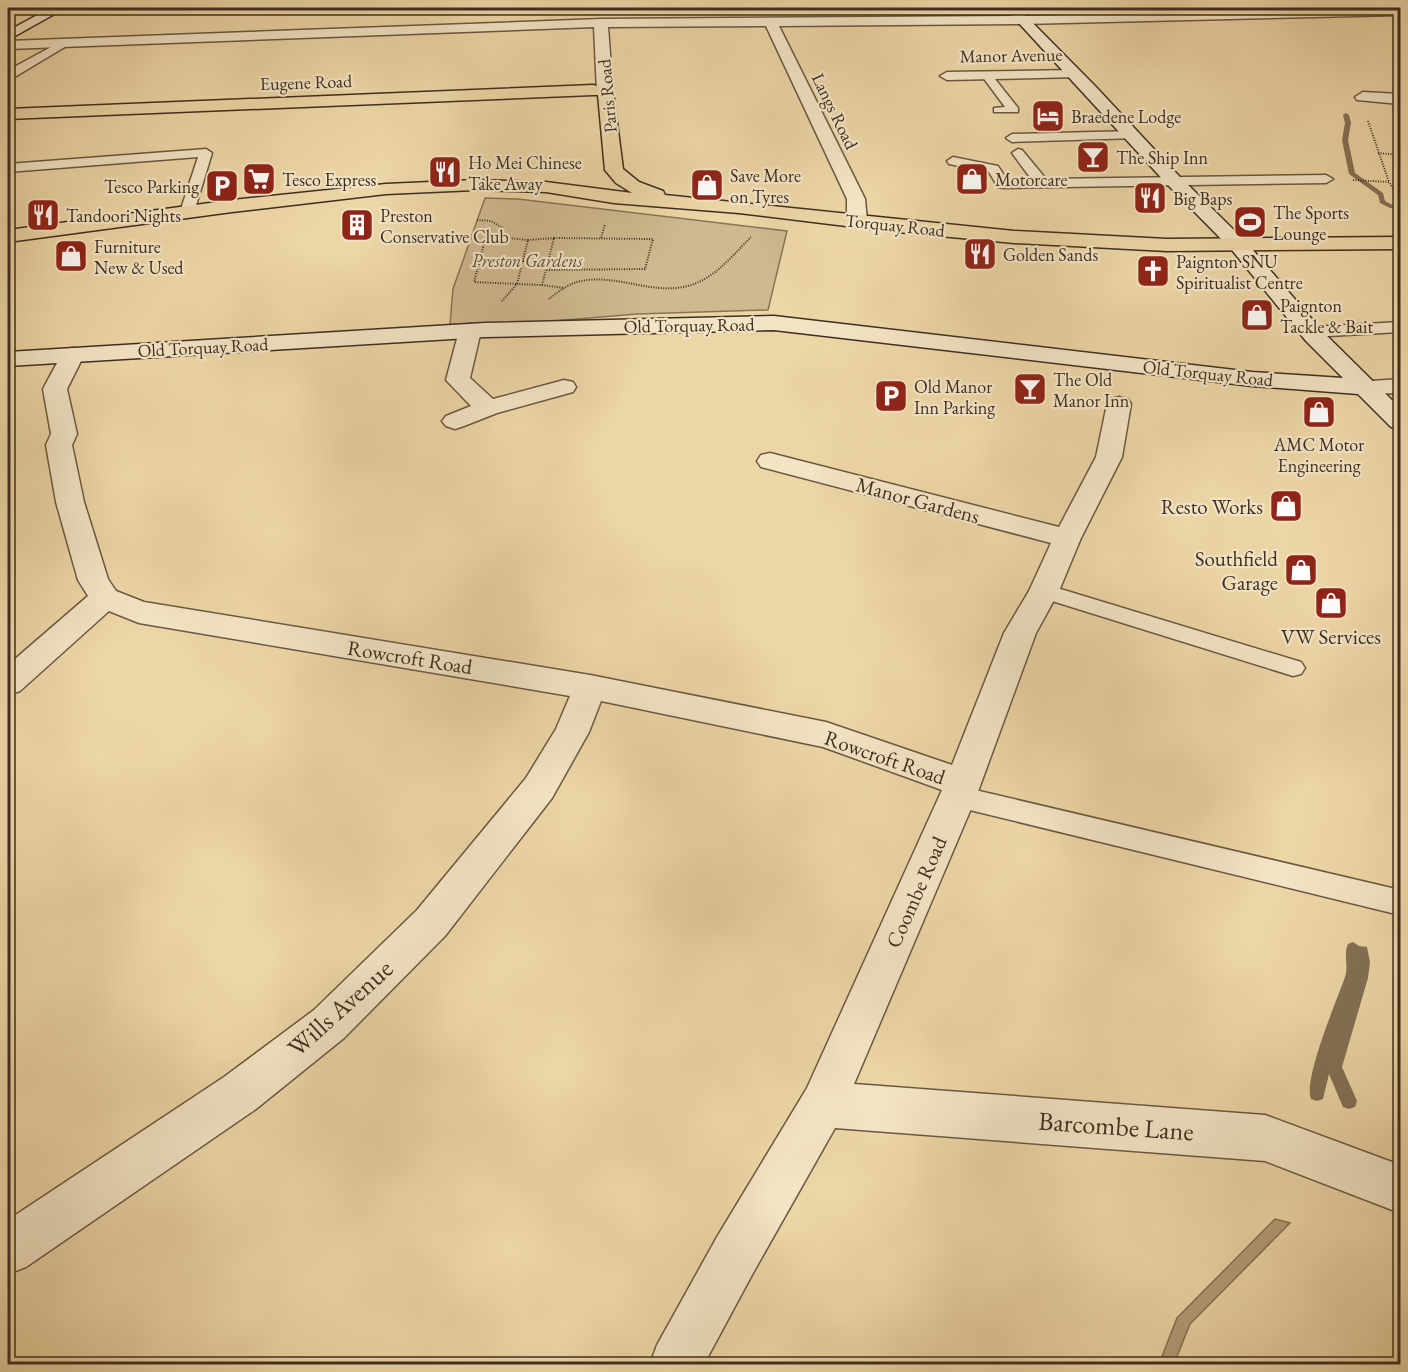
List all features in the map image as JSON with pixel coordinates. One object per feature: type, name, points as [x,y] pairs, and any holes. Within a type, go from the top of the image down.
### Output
[{"type":"main road","name":"Eugene Road","points":[[8,114],[576,90],[605,92]]},
{"type":"main road","name":"Paris Road","points":[[605,92],[614,170]]},
{"type":"main road","points":[[8,236],[386,189],[475,185],[575,186],[600,178],[614,170],[621,180],[631,186],[678,202]]},
{"type":"main road","points":[[546,187],[678,202]]},
{"type":"main road","name":"Torquay Road","points":[[678,202],[1014,237],[1167,245],[1401,243]]},
{"type":"street","points":[[8,36],[59,8]]},
{"type":"street","points":[[1011,8],[1173,180],[1239,246],[1311,332],[1401,422]]},
{"type":"street","points":[[8,45],[601,23],[1023,20],[1401,11]]},
{"type":"street","name":"Langs Road","points":[[770,21],[856,199],[856,221]]},
{"type":"street","name":"Paris Road","points":[[601,23],[605,92]]},
{"type":"street","name":"Manor Avenue","points":[[947,76],[1075,74]]},
{"type":"street","points":[[1363,97],[1401,99]]},
{"type":"street","name":"Old Torquay Road","points":[[8,359],[478,331],[774,323],[1252,380],[1367,387],[1401,386]]},
{"type":"street","points":[[478,331],[458,381],[488,408]]},
{"type":"street","points":[[8,340],[8,346]]},
{"type":"street","points":[[8,683],[105,598],[93,580],[70,502],[59,445],[64,434],[55,389],[72,356]]},
{"type":"street","points":[[455,421],[488,408],[564,387]]},
{"type":"street","name":"Coombe Road","points":[[676,1365],[735,1255],[823,1104],[961,790],[1020,633],[1044,591],[1067,538],[1108,457],[1119,404]]},
{"type":"street","name":"Manor Gardens","points":[[770,461],[1067,538]]},
{"type":"street","name":"Rowcroft Road","points":[[105,598],[139,612],[590,687],[826,735],[961,790]]},
{"type":"street","name":"Wills Avenue","points":[[8,1249],[240,1093],[329,1024],[431,923],[539,788],[572,732],[590,687]]},
{"type":"street","name":"Barcombe Lane","points":[[823,1104],[1265,1138],[1401,1189]]},
{"type":"lane","points":[[8,78],[20,68],[68,42]]},
{"type":"lane","points":[[987,75],[1014,110],[998,110]]},
{"type":"lane","points":[[1012,138],[1133,135]]},
{"type":"lane","points":[[8,168],[206,153],[188,212]]},
{"type":"lane","points":[[1018,153],[1042,183]]},
{"type":"lane","points":[[953,161],[993,169],[1003,184],[1326,179]]},
{"type":"lane","points":[[1311,332],[1401,327]]},
{"type":"lane","points":[[1044,591],[1293,668]]},
{"type":"lane","points":[[961,790],[1401,903]]},
{"type":"path","points":[[1363,97],[1372,139],[1389,182],[1401,199]]},
{"type":"path","points":[[1378,153],[1401,155]]},
{"type":"path","points":[[1345,180],[1389,182]]},
{"type":"path","points":[[601,238],[614,196]]},
{"type":"path","points":[[546,300],[579,281],[594,280],[652,290],[669,290],[688,286],[724,267],[740,247],[762,227],[769,210]]},
{"type":"path","points":[[477,220],[491,221],[503,228],[497,237]]},
{"type":"path","points":[[546,270],[645,269],[653,238],[528,240],[497,237],[484,240],[474,282],[565,288]]},
{"type":"path","points":[[542,285],[554,238]]},
{"type":"path","points":[[478,331],[491,312],[517,284],[528,240]]},
{"type":"path","points":[[523,261],[548,260]]},
{"type":"green space","name":"Preston Gardens","points":[[485,198],[518,199],[787,231],[768,310],[637,314],[482,327],[450,324],[453,289]]},
{"type":"shaded area","points":[[1275,1219],[1290,1223],[1190,1324],[1174,1364],[1159,1364],[1177,1318]]},
{"type":"waterway","points":[[1346,115],[1348,123],[1345,140],[1352,174],[1381,194],[1382,202],[1392,207]]},
{"type":"waterway","points":[[1317,1093],[1324,1058],[1354,972],[1353,949]]},
{"type":"waterway","points":[[1349,1101],[1334,1067],[1360,978],[1362,952]]},
{"type":"railway","points":[[8,9],[39,8]]},
{"type":"place","name":"Braedene Lodge","points":[[1048,116]]},
{"type":"place","name":"The Ship Inn","points":[[1093,157]]},
{"type":"place","name":"Ho Mei Chinese Take Away","points":[[445,172]]},
{"type":"place","name":"Tesco Express","points":[[259,179]]},
{"type":"place","name":"Motorcare","points":[[972,179]]},
{"type":"place","name":"Save More on Tyres","points":[[707,185]]},
{"type":"place","name":"Tesco Parking","points":[[222,186]]},
{"type":"place","name":"Big Baps","points":[[1150,198]]},
{"type":"place","name":"Tandoori Nights","points":[[43,215]]},
{"type":"place","name":"The Sports Lounge","points":[[1250,222]]},
{"type":"place","name":"Preston Conservative Club","points":[[357,225]]},
{"type":"place","name":"Golden Sands","points":[[980,254]]},
{"type":"place","name":"Furniture New & Used","points":[[71,256]]},
{"type":"place","name":"Paignton SNU Spiritualist Centre","points":[[1153,271]]},
{"type":"place","name":"Paignton Tackle & Bait","points":[[1257,315]]},
{"type":"place","name":"The Old Manor Inn","points":[[1030,389]]},
{"type":"place","name":"Old Manor Inn Parking","points":[[891,396]]},
{"type":"place","name":"AMC Motor Engineering","points":[[1319,412]]},
{"type":"place","name":"Resto Works","points":[[1286,506]]},
{"type":"place","name":"Southfield Garage","points":[[1301,570]]},
{"type":"place","name":"VW Services","points":[[1331,603]]}]
